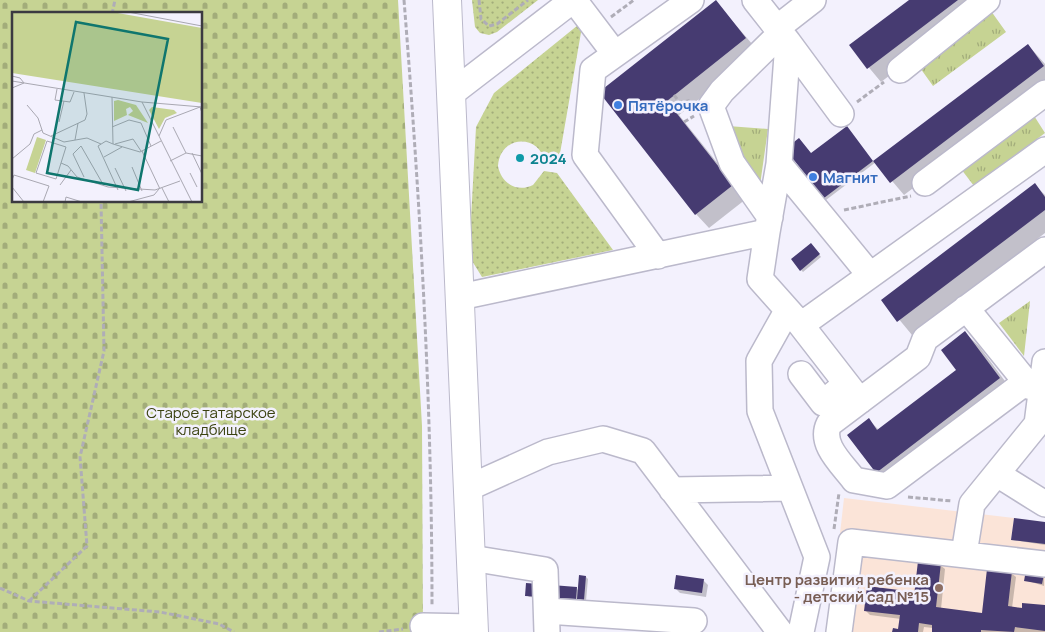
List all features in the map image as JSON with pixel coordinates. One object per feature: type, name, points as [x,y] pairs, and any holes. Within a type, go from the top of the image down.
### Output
[{"type":"main road","points":[[447,0],[474,629]]},
{"type":"street","points":[[452,93],[573,0],[615,54]]},
{"type":"street","points":[[658,256],[585,155],[593,70],[691,0]]},
{"type":"street","points":[[755,0],[841,114]]},
{"type":"street","points":[[768,225],[732,163],[711,106],[722,91],[782,34],[814,0]]},
{"type":"street","points":[[900,70],[987,0]]},
{"type":"street","points":[[782,34],[779,164],[760,279],[853,392]]},
{"type":"street","points":[[925,183],[1045,93]]},
{"type":"street","points":[[801,632],[817,558],[760,411],[759,360],[794,318],[870,275],[1045,150]]},
{"type":"street","points":[[779,164],[870,275]]},
{"type":"street","points":[[460,297],[658,256],[768,225]]},
{"type":"street","points":[[801,374],[823,403],[853,392],[918,357],[925,339],[1045,250]]},
{"type":"street","points":[[964,554],[972,504],[1038,424],[1034,385],[966,308]]},
{"type":"street","points":[[853,392],[829,424],[825,433],[827,443],[854,480],[887,486],[1034,385],[1045,362]]},
{"type":"street","points":[[468,488],[548,452],[603,439],[643,451],[780,632]]},
{"type":"street","points":[[996,474],[1045,504]]},
{"type":"street","points":[[672,490],[790,488]]},
{"type":"street","points":[[839,632],[851,542],[1045,564]]},
{"type":"street","points":[[471,558],[546,570],[547,622],[694,621]]},
{"type":"street","points":[[428,626],[474,629]]},
{"type":"path","points":[[404,0],[417,167],[432,520],[428,626]]},
{"type":"path","points":[[480,0],[481,19],[489,26],[497,24],[528,0]]},
{"type":"path","points":[[596,28],[634,0]]},
{"type":"path","points":[[841,114],[900,70]]},
{"type":"path","points":[[820,215],[914,195],[925,183]]},
{"type":"path","points":[[29,601],[87,546],[80,457],[104,351],[101,202]]},
{"type":"path","points":[[0,588],[29,601],[160,612],[219,624],[234,632]]},
{"type":"shaded area","name":"Центр развития ребенка - детский сад №15","points":[[844,498],[1014,518],[1011,540],[1045,544],[1045,632],[829,632]]},
{"type":"green space","name":"Старое татарское кладбище","points":[[0,0],[398,0],[422,426],[423,632],[0,632]]},
{"type":"green space","points":[[472,0],[538,0],[497,32],[489,35],[480,33],[475,27]]},
{"type":"green space","points":[[991,11],[1006,32],[933,86],[918,65]]},
{"type":"green space","points":[[583,21],[558,165],[545,162],[535,146],[528,142],[520,142],[512,143],[505,148],[500,156],[498,166],[506,182],[521,188],[533,185],[544,171],[557,173],[613,250],[482,277],[469,256],[476,127],[494,93]]},
{"type":"green space","points":[[1031,111],[1045,133],[974,186],[958,165]]},
{"type":"green space","points":[[728,126],[768,129],[760,185],[753,185]]},
{"type":"green space","points":[[1030,301],[1024,356],[999,323]]},
{"type":"building","points":[[716,0],[746,38],[667,101],[733,185],[695,215],[599,92]]},
{"type":"building","points":[[909,0],[958,0],[867,69],[849,45]]},
{"type":"building","points":[[1028,44],[1044,66],[890,183],[873,161]]},
{"type":"building","points":[[847,126],[873,161],[824,198],[785,149],[799,138],[811,153]]},
{"type":"building","points":[[1035,183],[1045,197],[1045,210],[897,322],[881,300]]},
{"type":"building","points":[[811,243],[820,254],[800,271],[791,259]]},
{"type":"building","points":[[965,331],[1000,378],[876,473],[847,435],[869,418],[877,430],[956,370],[941,350]]},
{"type":"building","points":[[1014,518],[1045,522],[1045,544],[1011,540]]},
{"type":"building","points":[[918,561],[941,563],[936,607],[982,613],[987,569],[1012,571],[1008,606],[1022,608],[1022,603],[1045,605],[1045,631],[1015,627],[1014,632],[981,630],[981,632],[932,632],[932,625],[919,623],[918,632],[892,632],[893,628],[898,629],[900,615],[864,611],[867,586],[899,590],[899,594],[914,596]]},
{"type":"building","points":[[1026,570],[1044,574],[1042,584],[1024,581]]},
{"type":"building","points":[[579,575],[586,576],[584,600],[577,599]]},
{"type":"building","points":[[676,575],[704,579],[702,593],[674,589]]},
{"type":"building","points":[[526,583],[577,587],[576,599],[525,596]]},
{"type":"place","name":"Пятёрочка","points":[[618,105]]},
{"type":"place","name":"2024","points":[[520,158]]},
{"type":"place","name":"Магнит","points":[[813,177]]},
{"type":"place","name":"Центр развития ребенка - детский сад №15","points":[[939,588]]}]
